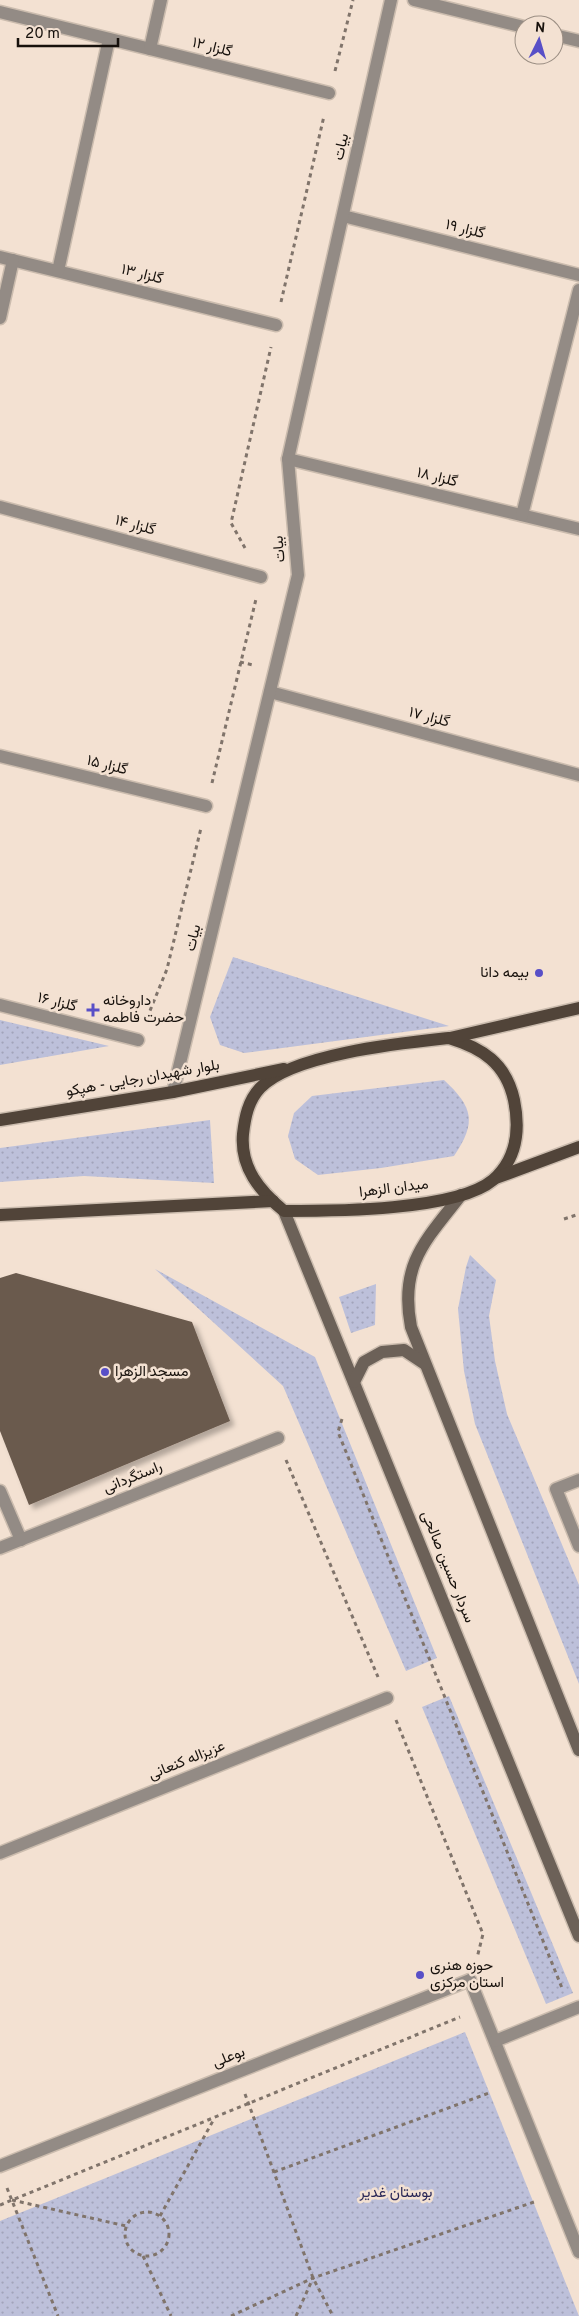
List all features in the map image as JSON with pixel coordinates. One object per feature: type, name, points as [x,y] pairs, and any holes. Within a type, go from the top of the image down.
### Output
[{"type":"main road","points":[[449,1038],[579,1008]]},
{"type":"main road","name":"میدان الزهرا","points":[[449,1038],[470,1044],[489,1056],[505,1075],[512,1093],[518,1117],[516,1141],[509,1160],[493,1179],[479,1189],[461,1195],[417,1204],[328,1211],[284,1211],[254,1180],[246,1161],[243,1141],[246,1114],[260,1087],[291,1068],[367,1050],[449,1038]]},
{"type":"main road","name":"بلوار شهیدان رجایی - هپکو","points":[[0,1120],[173,1092],[291,1068]]},
{"type":"main road","points":[[493,1179],[579,1147]]},
{"type":"main road","points":[[461,1195],[425,1241],[414,1262],[407,1287],[407,1305],[411,1327],[579,1749]]},
{"type":"main road","points":[[0,1215],[273,1201]]},
{"type":"main road","name":"سردار حسین صالحی","points":[[284,1211],[579,1936]]},
{"type":"main road","points":[[354,1382],[364,1362],[382,1352],[404,1350],[425,1364]]},
{"type":"street","points":[[150,49],[161,0]]},
{"type":"street","name":"بیات","points":[[173,1092],[298,575],[288,459],[392,0]]},
{"type":"street","points":[[414,0],[514,25]]},
{"type":"street","name":"گلزار ۱۲","points":[[0,12],[329,93]]},
{"type":"street","points":[[564,37],[579,41]]},
{"type":"street","points":[[58,271],[109,39]]},
{"type":"street","name":"گلزار ۱۹","points":[[343,216],[579,276]]},
{"type":"street","name":"گلزار ۱۳","points":[[0,257],[276,325]]},
{"type":"street","points":[[0,318],[13,260]]},
{"type":"street","points":[[522,515],[579,290]]},
{"type":"street","name":"گلزار ۱۸","points":[[288,459],[579,529]]},
{"type":"street","name":"گلزار ۱۴","points":[[0,507],[261,577]]},
{"type":"street","name":"گلزار ۱۷","points":[[270,692],[579,776]]},
{"type":"street","name":"گلزار ۱۵","points":[[0,756],[206,806]]},
{"type":"street","name":"گلزار ۱۶","points":[[0,1005],[138,1040]]},
{"type":"street","name":"راستگردانی","points":[[0,1548],[278,1438]]},
{"type":"street","points":[[579,1480],[556,1489],[579,1546]]},
{"type":"street","points":[[0,1491],[21,1540]]},
{"type":"street","name":"عزیزاله کنعانی","points":[[0,1853],[387,1698]]},
{"type":"street","name":"بوعلی","points":[[0,2166],[470,1980],[482,2009]]},
{"type":"street","points":[[482,2009],[579,2252]]},
{"type":"street","points":[[494,2041],[575,2009]]},
{"type":"path","points":[[138,1040],[167,969],[261,577],[231,524],[329,93],[353,0]]},
{"type":"path","points":[[564,1220],[579,1214]]},
{"type":"path","points":[[354,1382],[338,1432],[575,2009]]},
{"type":"path","points":[[0,2205],[482,2009]]},
{"type":"path","points":[[237,2072],[313,2278],[332,2316]]},
{"type":"path","points":[[274,2172],[512,2085]]},
{"type":"path","points":[[160,2216],[214,2118]]},
{"type":"path","points":[[6,2186],[58,2316]]},
{"type":"path","points":[[231,2316],[313,2278],[556,2194]]},
{"type":"path","points":[[12,2200],[126,2226]]},
{"type":"path","points":[[150,2212],[160,2216],[166,2224],[169,2233],[167,2242],[162,2250],[153,2255],[143,2256],[134,2252],[128,2245],[125,2236],[126,2226],[132,2218],[140,2213],[150,2212]]},
{"type":"path","points":[[143,2256],[171,2316]]},
{"type":"path","points":[[296,2316],[313,2278]]},
{"type":"green space","points":[[233,957],[449,1026],[244,1053],[220,1045],[210,1017]]},
{"type":"green space","points":[[0,1020],[109,1046],[0,1065]]},
{"type":"green space","points":[[444,1080],[461,1098],[468,1115],[469,1124],[466,1134],[454,1156],[381,1168],[318,1175],[295,1159],[288,1136],[294,1113],[312,1096]]},
{"type":"green space","points":[[210,1120],[214,1183],[84,1176],[0,1182],[0,1148]]},
{"type":"green space","points":[[470,1255],[496,1280],[489,1316],[495,1361],[507,1414],[579,1585],[579,1684],[475,1424],[464,1371],[458,1309]]},
{"type":"green space","points":[[155,1269],[315,1357],[437,1658],[406,1671],[283,1386]]},
{"type":"green space","points":[[376,1284],[375,1325],[351,1333],[339,1297]]},
{"type":"green space","points":[[449,1696],[573,1993],[546,2004],[422,1707]]},
{"type":"green space","name":"بوستان غدیر","points":[[465,2032],[579,2316],[0,2316],[0,2221]]},
{"type":"building","name":"مسجد الزهرا","points":[[16,1273],[192,1322],[230,1421],[29,1505],[0,1431],[0,1278]]},
{"type":"place","name":"بیمه دانا","points":[[539,973]]},
{"type":"place","name":"داروخانه حضرت فاطمه","points":[[93,1010]]},
{"type":"place","name":"مسجد الزهرا","points":[[105,1372]]},
{"type":"place","name":"حوزه هنری استان مرکزی","points":[[420,1975]]}]
